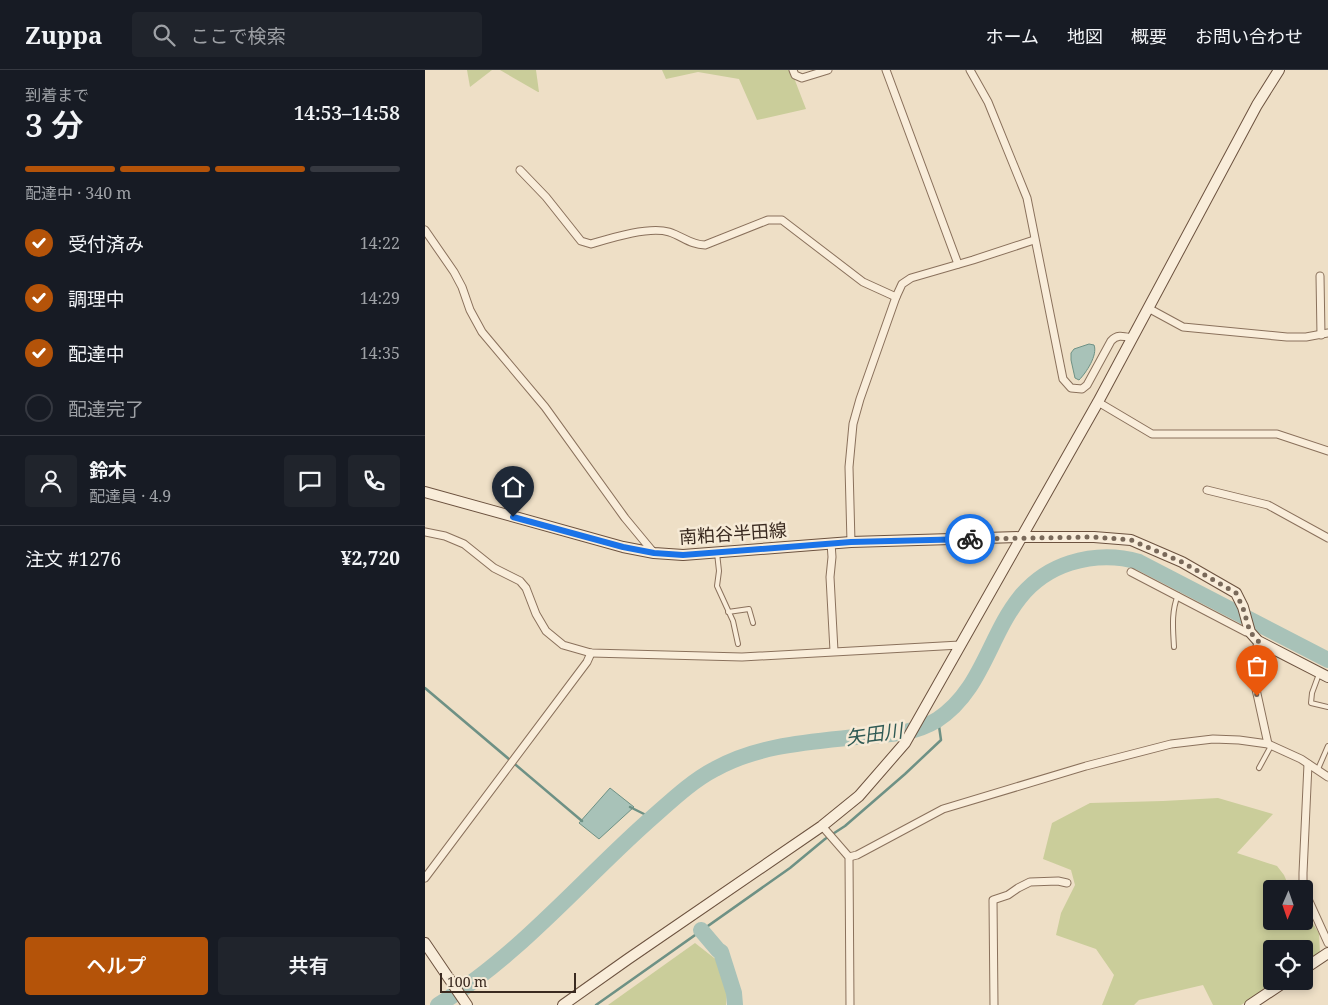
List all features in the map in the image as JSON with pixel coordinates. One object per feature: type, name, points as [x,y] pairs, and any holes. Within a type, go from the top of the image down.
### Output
[{"type":"street","points":[[793,70],[795,75],[802,78],[828,70]]},
{"type":"street","points":[[886,70],[958,264]]},
{"type":"street","points":[[970,70],[988,102],[1027,198],[1063,379],[1071,388],[1082,389],[1087,385],[1114,337],[1132,338]]},
{"type":"street","points":[[563,1005],[628,958],[822,826],[859,796],[905,743],[1098,402],[1257,105],[1279,70]]},
{"type":"street","points":[[520,170],[546,197],[581,241],[587,244],[638,233],[667,232],[695,245],[705,245],[768,220],[782,220],[863,282],[896,297]]},
{"type":"street","points":[[425,230],[458,280],[470,310],[482,332],[545,407],[625,518],[654,553]]},
{"type":"street","points":[[851,542],[849,466],[853,424],[860,399],[902,284],[911,278],[1034,240]]},
{"type":"street","points":[[1148,308],[1183,327],[1306,337],[1325,334],[1320,276]]},
{"type":"street","points":[[1098,402],[1152,434],[1277,434],[1328,452]]},
{"type":"street","points":[[1207,490],[1268,505],[1328,538]]},
{"type":"street","name":"南粕谷半田線","points":[[425,492],[623,547],[654,553],[683,555],[851,542],[1021,537],[1094,537],[1131,540],[1206,575],[1236,593],[1243,608],[1250,632],[1259,642],[1324,675]]},
{"type":"street","points":[[425,532],[445,536],[464,544],[494,568],[520,581],[526,588],[536,614],[546,631],[563,645],[591,653],[742,657],[960,645]]},
{"type":"street","points":[[831,543],[833,557],[830,577],[833,651]]},
{"type":"street","points":[[1131,572],[1246,632],[1250,632]]},
{"type":"street","points":[[1259,642],[1254,663],[1254,680],[1269,745]]},
{"type":"street","points":[[425,878],[587,662],[591,653]]},
{"type":"street","points":[[849,857],[857,855],[943,809],[1086,766],[1171,744],[1213,739],[1239,740],[1269,745],[1318,769],[1328,776]]},
{"type":"street","points":[[1303,880],[1308,764]]},
{"type":"street","points":[[822,826],[849,857],[850,1005]]},
{"type":"street","points":[[994,1005],[993,900],[1008,895],[1030,882],[1058,881],[1067,883]]},
{"type":"street","points":[[1313,908],[1323,927],[1328,943]]},
{"type":"street","points":[[425,943],[464,1001]]},
{"type":"street","points":[[1313,963],[1328,953]]},
{"type":"street","points":[[1250,1005],[1272,990]]},
{"type":"lane","points":[[717,551],[719,571],[717,586],[733,621],[738,644]]},
{"type":"lane","points":[[1173,647],[1174,604],[1178,595]]},
{"type":"lane","points":[[750,604],[749,609],[753,624]]},
{"type":"lane","points":[[728,612],[749,609]]},
{"type":"lane","points":[[1324,675],[1312,693],[1311,703],[1328,707]]},
{"type":"lane","points":[[1259,768],[1269,745]]},
{"type":"lane","points":[[1318,769],[1328,746]]},
{"type":"green space","points":[[467,70],[492,70],[470,87]]},
{"type":"green space","points":[[500,70],[536,70],[539,92],[538,92]]},
{"type":"green space","points":[[662,70],[791,70],[806,109],[757,120],[739,79],[698,72],[666,79]]},
{"type":"green space","points":[[1218,798],[1273,814],[1237,853],[1277,866],[1286,880],[1263,880],[1263,930],[1313,930],[1313,924],[1319,933],[1320,954],[1313,958],[1313,940],[1263,940],[1264,990],[1241,1005],[1213,1005],[1203,985],[1139,1000],[1134,1005],[1102,1005],[1114,975],[1096,949],[1056,935],[1061,913],[1075,885],[1071,870],[1043,859],[1052,823],[1090,803]]},
{"type":"green space","points":[[695,943],[718,961],[727,992],[726,1005],[608,1005]]},
{"type":"shaded area","points":[[1089,344],[1094,345],[1093,359],[1079,380],[1075,378],[1071,353],[1074,349]]},
{"type":"shaded area","points":[[610,788],[634,807],[599,839],[579,823]]},
{"type":"waterway","name":"矢田川","points":[[438,1005],[467,986],[520,943],[646,823],[679,794],[706,774],[731,761],[766,750],[820,741],[907,732],[937,720],[957,703],[973,682],[996,636],[1024,593],[1044,576],[1070,563],[1104,557],[1139,562],[1328,660]]},
{"type":"waterway","points":[[425,688],[582,821]]},
{"type":"waterway","points":[[596,1005],[790,868],[825,839],[845,826],[941,740],[938,719]]},
{"type":"waterway","points":[[630,807],[652,818]]},
{"type":"waterway","points":[[701,930],[721,952],[734,993],[735,1005]]},
{"type":"way so far","points":[[970,539],[1094,537],[1131,540],[1182,562],[1206,575],[1236,593],[1243,608],[1250,632],[1259,642],[1254,663],[1254,680],[1257,696]]},
{"type":"route","points":[[513,517],[623,547],[654,553],[683,555],[851,542],[970,539]]}]
